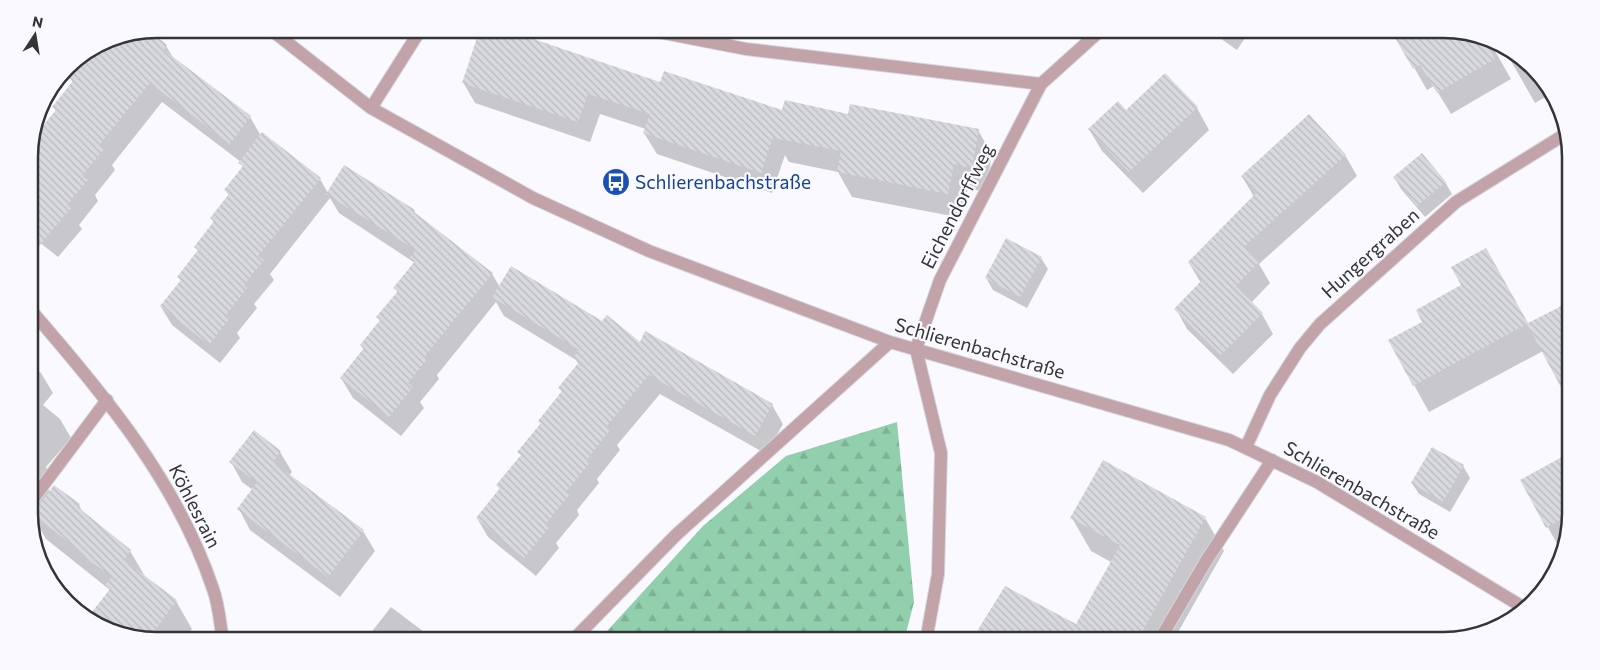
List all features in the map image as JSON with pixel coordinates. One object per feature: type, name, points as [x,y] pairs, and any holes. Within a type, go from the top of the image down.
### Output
[{"type":"street","name":"Schlierenbachstraße","points":[[282,38],[371,108],[533,198],[649,251],[890,342],[1229,440],[1246,447],[1317,482],[1520,605]]},
{"type":"street","points":[[371,108],[415,38]]},
{"type":"street","points":[[689,38],[746,49],[1041,84]]},
{"type":"street","name":"Eichendorffweg","points":[[916,349],[940,280],[1041,84],[1092,38]]},
{"type":"street","name":"Hungergraben","points":[[1246,447],[1270,395],[1300,348],[1320,324],[1456,202],[1561,137]]},
{"type":"street","name":"Köhlesrain","points":[[38,319],[107,400],[154,465],[188,525],[214,590],[221,632]]},
{"type":"street","points":[[581,632],[676,535],[890,342]]},
{"type":"street","points":[[916,349],[941,454],[938,574],[928,632]]},
{"type":"street","points":[[38,491],[107,400]]},
{"type":"street","points":[[1164,632],[1206,561],[1272,460]]},
{"type":"green space","points":[[897,422],[914,602],[906,632],[606,632],[703,526],[786,456]]},
{"type":"building","points":[[159,38],[167,45],[164,50],[251,116],[230,144],[150,83],[99,145],[104,149],[82,176],[88,180],[67,205],[71,208],[38,247],[39,141],[42,127],[56,110],[52,107],[73,81],[68,77],[97,53],[133,40]]},
{"type":"building","points":[[477,38],[530,38],[660,82],[664,71],[782,110],[761,173],[643,133],[650,114],[588,94],[578,122],[462,83]]},
{"type":"building","points":[[1395,38],[1467,40],[1488,47],[1495,59],[1437,93],[1420,65],[1413,69]]},
{"type":"building","points":[[1165,73],[1198,107],[1129,172],[1088,129],[1118,101],[1126,110]]},
{"type":"building","points":[[785,100],[848,114],[850,104],[979,129],[972,168],[954,164],[948,194],[837,172],[841,151],[773,138]]},
{"type":"building","points":[[1309,114],[1346,155],[1244,247],[1259,262],[1236,286],[1263,313],[1221,355],[1174,309],[1203,279],[1188,262],[1256,193],[1241,176]]},
{"type":"building","points":[[262,132],[321,178],[258,256],[264,260],[244,285],[247,288],[226,315],[230,318],[209,345],[160,306],[181,280],[177,277],[198,250],[194,247],[214,221],[210,218],[229,194],[224,190],[243,166],[238,163]]},
{"type":"building","points":[[1422,153],[1446,182],[1417,206],[1393,177]]},
{"type":"building","points":[[344,165],[415,210],[414,212],[493,273],[425,356],[428,358],[408,383],[413,387],[389,417],[340,378],[364,348],[360,345],[380,320],[376,317],[398,291],[393,288],[415,261],[410,257],[416,250],[326,194]]},
{"type":"building","points":[[1006,238],[1042,257],[1020,297],[985,278]]},
{"type":"building","points":[[1486,248],[1528,323],[1562,306],[1562,389],[1527,324],[1413,386],[1388,340],[1422,322],[1416,310],[1461,285],[1451,267]]},
{"type":"building","points":[[511,266],[602,321],[607,315],[640,342],[645,331],[773,404],[755,436],[649,375],[606,427],[610,430],[586,461],[589,464],[566,492],[569,495],[545,525],[549,528],[524,558],[476,518],[500,488],[496,485],[521,455],[517,452],[541,423],[538,421],[562,391],[558,388],[579,362],[573,357],[579,350],[492,297]]},
{"type":"building","points":[[254,430],[281,451],[273,462],[364,530],[328,577],[237,509],[263,474],[257,482],[229,462]]},
{"type":"building","points":[[1432,447],[1464,465],[1443,502],[1411,483]]},
{"type":"building","points":[[1562,457],[1562,519],[1546,528],[1520,480]]},
{"type":"building","points":[[1103,460],[1206,517],[1142,632],[977,632],[1005,586],[1076,624],[1120,545],[1070,518]]},
{"type":"building","points":[[54,485],[80,504],[77,510],[79,508],[131,550],[124,560],[177,600],[154,632],[118,626],[91,613],[110,589],[105,585],[112,576],[85,558],[86,556],[38,519],[38,507]]},
{"type":"place","name":"Schlierenbachstraße","points":[[616,182]]}]
